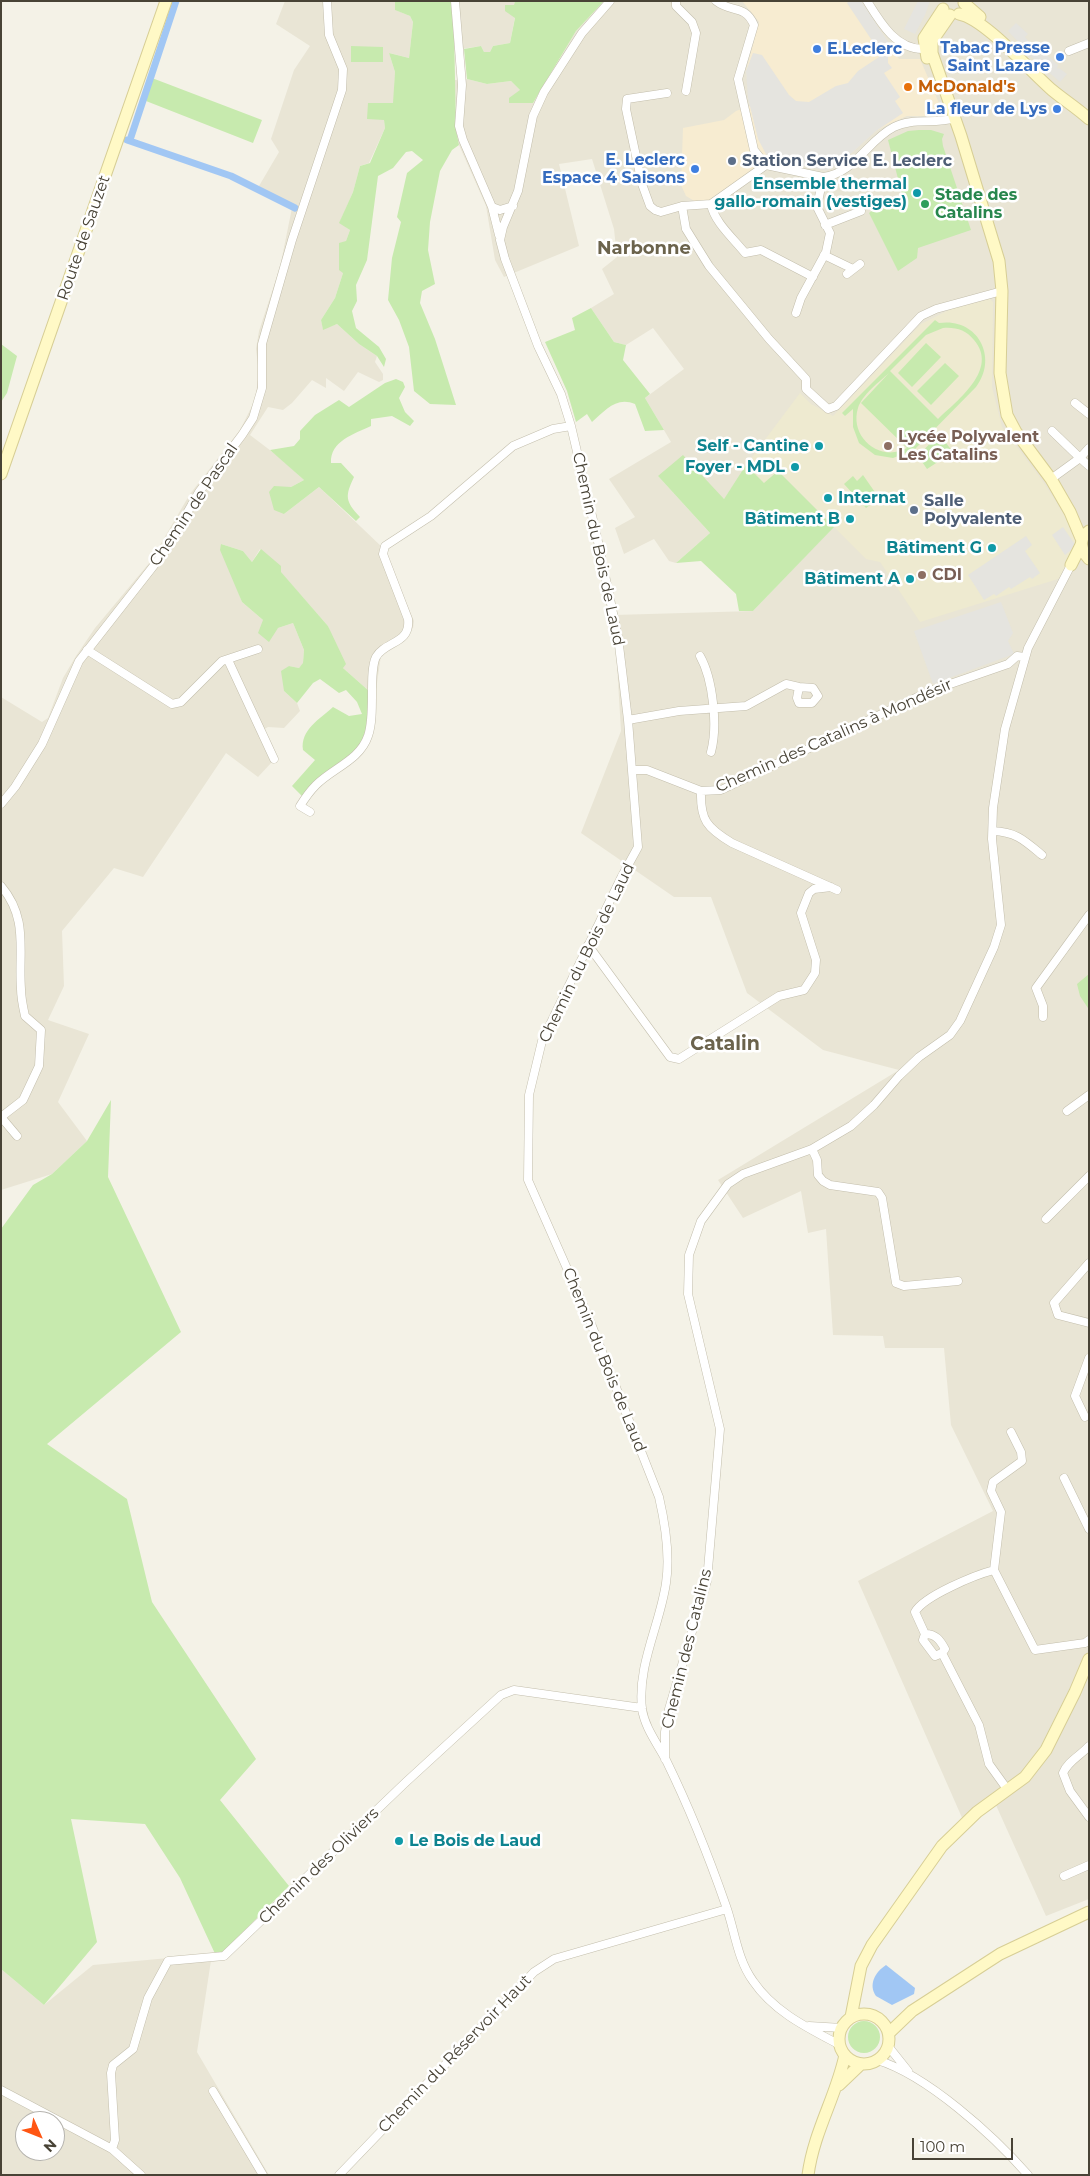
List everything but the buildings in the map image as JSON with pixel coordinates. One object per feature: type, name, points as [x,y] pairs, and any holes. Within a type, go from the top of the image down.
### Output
[{"type":"main road","name":"Route de Sauzet","points":[[1,474],[166,1]]},
{"type":"main road","points":[[1071,565],[1089,559],[1084,538],[1051,479],[1016,432],[1007,415],[1000,372],[1002,291],[999,261],[970,167],[927,43],[954,7],[981,26],[1053,90],[1089,119]]},
{"type":"main road","points":[[1070,512],[1089,527]]},
{"type":"main road","points":[[1071,565],[1084,538]]},
{"type":"main road","points":[[808,2175],[816,2137],[837,2087],[843,2050],[842,2028],[851,2017],[860,1966],[872,1945],[926,1866],[942,1846],[977,1812],[1024,1777],[1046,1750],[1089,1659]]},
{"type":"main road","points":[[889,2033],[912,2011],[1000,1954],[1089,1912]]},
{"type":"main road","points":[[856,1982],[862,2004],[868,2014]]},
{"type":"main road","points":[[880,2019],[912,2011]]},
{"type":"main road","points":[[837,2087],[861,2064],[877,2060],[888,2046],[889,2033],[880,2019],[868,2014],[851,2017]]},
{"type":"main road","points":[[843,2050],[861,2064]]},
{"type":"street","name":"Chemin de Pascal","points":[[1,804],[15,787],[42,744],[72,672],[87,650],[166,550],[199,492],[242,435],[260,401],[262,388],[262,344],[292,240],[342,90],[343,69],[329,36],[327,1]]},
{"type":"street","name":"Chemin du Bois de Laud","points":[[455,1],[462,85],[459,126],[463,140],[492,207],[505,259],[535,337],[561,394],[571,426],[618,637],[628,720],[638,847],[542,1041],[530,1095],[528,1180],[588,1316],[659,1497],[665,1524],[666,1582],[661,1609],[644,1664],[642,1708],[652,1737],[665,1758],[707,1852],[727,1909],[741,1960],[752,1980],[765,1997],[785,2014],[843,2050]]},
{"type":"street","points":[[500,240],[502,227],[513,206],[518,191],[533,116],[544,92],[582,33],[610,1]]},
{"type":"street","points":[[676,1],[676,6],[692,22],[696,34],[686,91]]},
{"type":"street","points":[[716,1],[730,8],[743,10]]},
{"type":"street","points":[[737,1],[751,18],[754,25],[738,79],[754,150],[766,165],[823,177],[837,174],[847,168],[874,141],[896,126],[952,119]]},
{"type":"street","points":[[867,1],[886,30],[909,47],[927,43]]},
{"type":"street","points":[[1068,51],[1089,43]]},
{"type":"street","points":[[667,93],[627,99],[626,109],[642,184],[650,206],[655,210],[661,212],[682,206],[711,204],[766,165]]},
{"type":"street","points":[[796,313],[824,255],[830,234],[816,207],[823,177]]},
{"type":"street","points":[[711,204],[712,211],[745,253],[760,250],[812,277]]},
{"type":"street","points":[[492,207],[500,210],[513,206]]},
{"type":"street","points":[[682,206],[686,230],[709,266],[769,339],[806,379],[806,389],[828,409],[836,406],[921,316],[936,309],[1002,291]]},
{"type":"street","points":[[825,225],[861,211]]},
{"type":"street","points":[[824,255],[850,272],[860,264]]},
{"type":"street","points":[[1075,403],[1089,414]]},
{"type":"street","points":[[310,812],[300,806],[306,796],[317,783],[360,750],[368,736],[372,717],[376,655],[403,636],[409,626],[384,554],[385,546],[431,516],[513,446],[553,430],[571,426]]},
{"type":"street","points":[[1052,431],[1089,466]]},
{"type":"street","points":[[1051,479],[1080,458],[1089,448]]},
{"type":"street","name":"Chemin des Catalins","points":[[665,1758],[669,1709],[706,1581],[720,1429],[688,1294],[688,1255],[701,1221],[728,1184],[743,1174],[812,1149],[851,1126],[874,1105],[898,1076],[919,1057],[950,1035],[960,1020],[994,947],[1001,924],[993,831],[993,808],[1002,741],[1024,657],[1071,565]]},
{"type":"street","points":[[87,650],[172,704],[181,702],[222,661],[258,649]]},
{"type":"street","points":[[700,656],[707,668],[713,709],[714,744],[711,752]]},
{"type":"street","name":"Chemin des Catalins à Mondésir","points":[[632,770],[647,770],[701,791],[721,790],[930,691],[1008,664],[1017,656],[1024,657]]},
{"type":"street","points":[[228,660],[274,759]]},
{"type":"street","points":[[1008,664],[1021,668]]},
{"type":"street","points":[[628,720],[679,711],[746,706],[786,684],[799,687]]},
{"type":"street","points":[[588,945],[670,1057],[679,1059],[779,996],[804,990],[815,973],[816,960],[801,913],[809,893],[814,889],[834,889],[718,835],[707,825],[702,813],[701,791]]},
{"type":"street","points":[[993,831],[1019,836],[1042,855]]},
{"type":"street","points":[[1,886],[17,909],[22,942],[21,989],[25,1016],[41,1030],[39,1066],[23,1100],[1,1117],[16,1136]]},
{"type":"street","points":[[1043,1017],[1043,1006],[1036,988],[1089,915]]},
{"type":"street","points":[[1068,1111],[1089,1094]]},
{"type":"street","points":[[812,1149],[817,1160],[818,1175],[823,1181],[830,1185],[878,1192],[882,1198],[896,1283],[904,1286],[958,1282]]},
{"type":"street","points":[[1046,1219],[1089,1176]]},
{"type":"street","points":[[1089,1263],[1054,1303],[1058,1316],[1089,1323]]},
{"type":"street","points":[[1085,1417],[1075,1396],[1089,1358]]},
{"type":"street","points":[[1011,1432],[1021,1452],[1022,1460],[993,1482],[991,1491],[1001,1512],[994,1570],[1035,1650],[1085,1643],[1089,1640]]},
{"type":"street","points":[[1064,1478],[1089,1529]]},
{"type":"street","points":[[925,1634],[932,1634],[940,1640],[945,1649],[942,1653],[935,1656],[931,1653],[923,1640],[925,1634],[914,1612],[918,1606],[943,1592],[994,1570]]},
{"type":"street","points":[[942,1653],[979,1725],[989,1764],[1007,1789]]},
{"type":"street","name":"Chemin des Oliviers","points":[[112,2149],[115,2140],[111,2074],[113,2065],[133,2049],[148,1998],[168,1960],[224,1956],[406,1782],[501,1695],[514,1690],[642,1708]]},
{"type":"street","points":[[1089,1746],[1080,1756],[1066,1765],[1063,1773],[1070,1791],[1089,1817]]},
{"type":"street","points":[[1064,1876],[1089,1865]]},
{"type":"street","name":"Chemin du Réservoir Haut","points":[[339,2175],[534,1972],[554,1959],[727,1909]]},
{"type":"street","points":[[806,2026],[842,2028]]},
{"type":"street","points":[[888,2046],[911,2074]]},
{"type":"street","points":[[877,2060],[911,2074],[977,2124],[1028,2175]]},
{"type":"street","points":[[1,2090],[112,2149],[141,2175]]},
{"type":"street","points":[[213,2091],[263,2175]]},
{"type":"shaded area","points":[[285,1],[395,1],[396,10],[410,16],[413,22],[409,58],[389,53],[395,72],[394,103],[384,120],[385,128],[369,163],[360,166],[353,192],[340,222],[350,230],[346,241],[343,273],[335,298],[321,320],[323,329],[337,324],[359,344],[377,356],[375,362],[383,374],[383,380],[379,382],[358,372],[344,391],[326,378],[326,388],[312,380],[292,403],[283,410],[268,407],[250,435],[279,457],[304,480],[291,487],[284,514],[319,487],[383,548],[414,621],[413,628],[405,638],[381,655],[376,690],[369,691],[343,668],[328,626],[260,549],[252,562],[243,551],[221,544],[242,602],[263,620],[278,628],[293,623],[304,650],[303,664],[299,668],[289,666],[284,691],[297,703],[300,711],[284,728],[268,727],[263,730],[278,759],[272,762],[258,777],[226,753],[143,877],[114,868],[62,931],[64,986],[48,1020],[89,1034],[58,1102],[87,1141],[52,1174],[1,1190],[1,697],[42,722],[48,718],[63,678],[76,656],[95,628],[150,562],[190,494],[240,430],[255,400],[259,373],[256,349],[259,331],[280,267],[292,208],[259,186],[279,152],[271,139],[294,70],[310,46],[276,24]]},
{"type":"shaded area","points":[[451,1],[515,1],[514,5],[505,5],[515,17],[510,43],[493,46],[490,52],[484,52],[481,46],[455,50]]},
{"type":"shaded area","points":[[604,1],[1089,1],[1089,1899],[1046,1916],[995,1803],[963,1820],[858,1581],[993,1511],[951,1425],[944,1348],[885,1348],[883,1336],[833,1335],[826,1229],[808,1233],[801,1191],[743,1218],[718,1180],[899,1070],[823,1050],[747,993],[711,897],[674,897],[581,833],[621,731],[614,615],[753,611],[834,526],[764,483],[747,466],[724,499],[658,476],[710,533],[676,563],[669,561],[654,539],[624,554],[615,528],[635,517],[609,479],[671,442],[645,398],[684,369],[653,328],[626,345],[614,342],[591,308],[614,294],[602,269],[617,257],[614,229],[592,159],[559,164],[579,246],[504,277],[495,260],[486,206],[459,145],[456,131],[455,80],[467,79],[487,84],[511,81],[533,103],[576,31]]},
{"type":"shaded area","points":[[742,1],[857,1],[899,59],[920,59],[942,110],[939,116],[907,116],[889,124],[876,131],[842,162],[826,171],[766,154],[753,171],[708,202],[696,202],[686,196],[681,185],[683,128],[724,120],[736,111],[750,106],[746,71],[759,22]]},
{"type":"shaded area","points":[[849,1],[861,1],[892,48],[888,51],[888,63],[892,68],[884,73],[900,97],[895,101],[903,113],[876,131],[842,162],[826,171],[766,154],[758,139],[748,98],[746,71],[753,53],[762,55],[789,95],[796,101],[809,102],[836,86],[848,83],[858,71],[879,57],[879,51],[847,3]]},
{"type":"shaded area","points":[[918,1],[930,1],[915,34],[904,29]]},
{"type":"shaded area","points":[[1016,23],[1028,34],[1025,37],[1031,44],[1025,49],[1008,31]]},
{"type":"shaded area","points":[[1033,46],[1040,49],[1058,65],[1057,69],[1059,68],[1067,74],[1060,82],[1028,54],[1026,50]]},
{"type":"shaded area","name":"Lycée Polyvalent Les Catalins","points":[[989,298],[993,302],[992,387],[1002,427],[1042,480],[1075,531],[1077,547],[1061,578],[920,622],[880,562],[866,559],[778,471],[764,483],[746,465],[800,393],[811,404],[833,416],[921,324],[951,309]]},
{"type":"shaded area","points":[[1063,527],[1076,546],[1065,555],[1052,535]]},
{"type":"shaded area","points":[[1026,536],[1032,545],[1025,551],[1040,573],[1032,579],[1030,577],[1011,589],[1009,587],[996,596],[994,594],[984,600],[968,575]]},
{"type":"shaded area","points":[[1001,602],[1013,633],[1008,641],[1014,654],[933,684],[914,631]]},
{"type":"shaded area","points":[[212,1954],[197,2052],[269,2175],[1,2175],[1,1969],[44,2005],[93,1965]]},
{"type":"green space","points":[[395,1],[451,1],[454,27],[456,130],[459,145],[452,150],[440,171],[430,222],[428,250],[435,284],[422,291],[420,303],[435,339],[456,405],[430,404],[414,391],[409,347],[399,320],[388,300],[392,258],[401,222],[397,217],[407,173],[423,160],[412,151],[406,152],[393,168],[378,176],[367,260],[356,285],[357,301],[352,311],[356,328],[379,347],[386,359],[384,367],[377,356],[359,344],[337,324],[323,330],[321,320],[335,298],[343,273],[339,270],[339,243],[346,241],[350,230],[339,223],[353,192],[360,166],[370,163],[385,128],[384,120],[367,119],[368,103],[393,103],[395,72],[389,53],[409,58],[413,22],[410,16],[395,10]]},
{"type":"green space","points":[[515,1],[604,1],[576,31],[533,103],[509,103],[509,98],[520,90],[511,81],[487,84],[467,79],[464,49],[481,46],[484,52],[490,52],[493,46],[510,43],[515,18],[505,11],[505,5],[514,5]]},
{"type":"green space","points":[[351,46],[383,47],[383,62],[351,62]]},
{"type":"green space","points":[[152,78],[262,120],[253,143],[146,101]]},
{"type":"green space","name":"Stade des Catalins","points":[[931,130],[944,134],[942,139],[943,146],[971,230],[918,248],[917,258],[898,271],[869,213],[903,198],[888,140],[908,131]]},
{"type":"green space","points":[[591,308],[614,342],[626,345],[623,360],[650,394],[645,398],[664,430],[645,431],[635,404],[628,402],[616,403],[606,409],[592,422],[587,414],[576,422],[567,391],[545,342],[575,330],[572,318]]},
{"type":"green space","points":[[935,320],[939,323],[952,323],[964,326],[980,342],[984,352],[985,364],[983,375],[976,387],[914,450],[893,458],[875,455],[859,443],[853,427],[853,409],[845,416],[842,413]],"holes":[[[943,328],[952,328],[968,334],[980,351],[982,362],[979,373],[973,383],[956,403],[938,419],[890,371],[926,335]],[[889,373],[861,403],[907,448],[897,452],[877,450],[869,444],[862,437],[856,419],[858,408],[863,398]]]},
{"type":"green space","points":[[926,343],[941,357],[912,387],[898,373]]},
{"type":"green space","points":[[1,344],[17,356],[7,393],[1,402]]},
{"type":"green space","points":[[945,363],[959,376],[931,405],[917,391]]},
{"type":"green space","points":[[396,379],[403,382],[405,387],[399,398],[405,412],[414,421],[410,426],[392,416],[371,419],[371,426],[344,439],[334,449],[332,455],[331,463],[341,463],[354,477],[349,489],[348,498],[351,507],[360,517],[356,521],[319,487],[284,514],[274,510],[269,492],[274,486],[291,487],[304,480],[270,450],[294,446],[300,439],[300,431],[315,415],[339,400],[349,407],[385,383]]},
{"type":"green space","points":[[939,434],[953,452],[927,469],[918,456]]},
{"type":"green space","points":[[683,455],[724,499],[746,465],[764,483],[778,471],[834,527],[753,611],[739,611],[736,594],[701,561],[676,563],[710,533],[658,476]]},
{"type":"green space","points":[[863,475],[879,498],[866,508],[844,484],[853,476],[857,481]]},
{"type":"green space","points":[[221,544],[243,551],[252,562],[261,549],[281,566],[281,572],[328,626],[346,664],[343,668],[369,691],[366,729],[357,750],[302,796],[292,786],[315,760],[303,750],[303,743],[308,731],[333,707],[349,716],[362,714],[357,702],[346,690],[339,693],[320,679],[313,683],[297,703],[284,691],[281,671],[289,666],[299,668],[303,663],[304,650],[293,623],[278,628],[269,642],[258,633],[263,620],[242,602],[220,550]]},
{"type":"green space","points":[[1089,974],[1088,1008],[1080,996],[1077,984]]},
{"type":"green space","points":[[111,1100],[108,1177],[181,1332],[47,1444],[127,1499],[152,1602],[256,1759],[220,1800],[289,1886],[217,1958],[180,1878],[145,1824],[71,1819],[97,1942],[44,2005],[1,1969],[1,1229],[33,1185],[52,1174],[87,1141]]},
{"type":"green space","points":[[864,2021],[876,2025],[880,2037],[876,2049],[864,2053],[852,2049],[848,2037],[852,2025]]},
{"type":"water","points":[[886,1965],[915,1988],[914,1994],[892,2005],[876,1996],[873,1988],[876,1975]]},
{"type":"waterway","points":[[130,140],[176,1]]},
{"type":"waterway","points":[[127,140],[231,176],[295,208]]},
{"type":"place","name":"E.Leclerc","points":[[817,49]]},
{"type":"place","name":"Tabac Presse Saint Lazare","points":[[1060,57]]},
{"type":"place","name":"McDonald's","points":[[908,87]]},
{"type":"place","name":"La fleur de Lys","points":[[1057,109]]},
{"type":"place","name":"Station Service E. Leclerc","points":[[732,161]]},
{"type":"place","name":"E. Leclerc Espace 4 Saisons","points":[[695,169]]},
{"type":"place","name":"Ensemble thermal gallo-romain (vestiges)","points":[[917,193]]},
{"type":"place","name":"Stade des Catalins","points":[[925,204]]},
{"type":"place","name":"Self - Cantine","points":[[819,446]]},
{"type":"place","name":"Lycée Polyvalent Les Catalins","points":[[888,446]]},
{"type":"place","name":"Foyer - MDL","points":[[795,467]]},
{"type":"place","name":"Internat","points":[[828,498]]},
{"type":"place","name":"Salle Polyvalente","points":[[914,510]]},
{"type":"place","name":"Bâtiment B","points":[[850,519]]},
{"type":"place","name":"Bâtiment G","points":[[992,548]]},
{"type":"place","name":"CDI","points":[[922,575]]},
{"type":"place","name":"Bâtiment A","points":[[910,579]]},
{"type":"place","name":"Le Bois de Laud","points":[[399,1841]]},
{"type":"district","name":"Narbonne","points":[[644,249]]},
{"type":"district","name":"Catalin","points":[[725,1044]]}]
